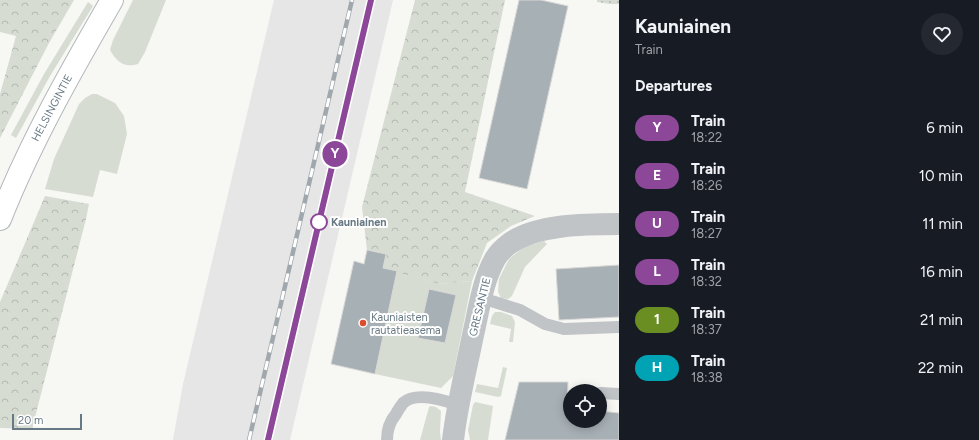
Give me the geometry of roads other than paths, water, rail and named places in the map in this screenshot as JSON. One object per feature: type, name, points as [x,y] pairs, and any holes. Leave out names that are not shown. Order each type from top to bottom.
[{"type":"main road","name":"HELSINGINTIE","points":[[0,219],[30,149],[80,55],[112,0]]},
{"type":"street","name":"GRESANTIE","points":[[453,440],[459,400],[482,298],[487,277],[496,258],[509,244],[523,236],[552,228],[585,224],[619,224]]},
{"type":"lane","points":[[482,298],[520,310],[545,324],[564,329],[619,327]]},
{"type":"lane","points":[[607,393],[619,394]]},
{"type":"lane","points":[[387,440],[387,434],[392,419],[404,402],[418,397],[459,400]]},
{"type":"railway","points":[[249,440],[352,0]]},
{"type":"railway","points":[[268,440],[371,0]]},
{"type":"train","name":"Y","points":[[268,440],[371,0]]},
{"type":"place","name":"Kauniainen","points":[[319,222]]},
{"type":"place","name":"Kauniaisten rautatieasema","points":[[363,323]]}]
